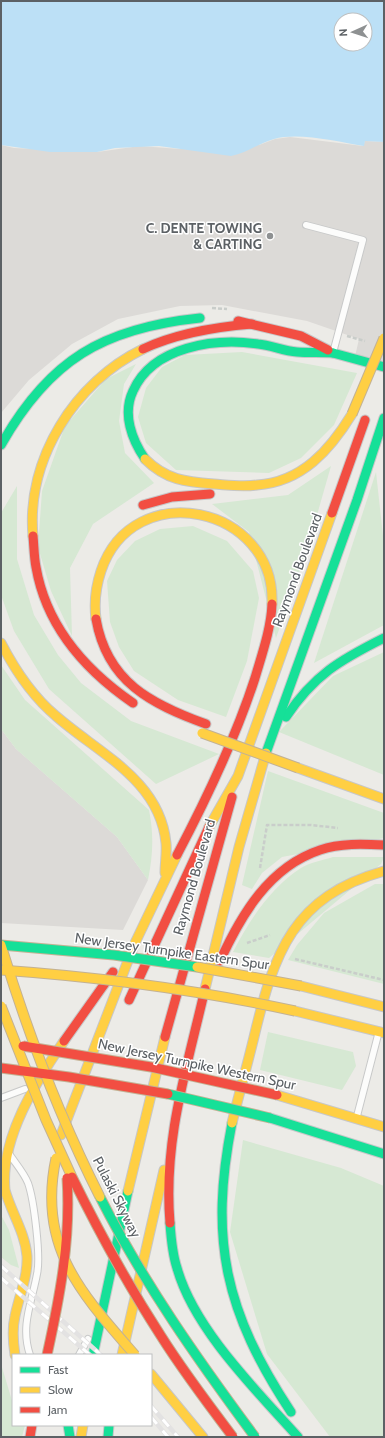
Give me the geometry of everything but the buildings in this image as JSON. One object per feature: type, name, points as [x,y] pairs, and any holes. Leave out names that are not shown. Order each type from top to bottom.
[{"type":"main road","points":[[1,445],[15,419],[33,395],[57,372],[83,352],[106,339],[132,329],[170,321],[210,318]]},
{"type":"main road","points":[[220,318],[301,336],[333,353],[384,367]]},
{"type":"main road","points":[[140,707],[111,686],[86,664],[65,638],[52,615],[41,588],[35,561],[32,523],[36,485],[43,461],[58,428],[72,408],[88,388],[116,363],[137,351],[182,333],[252,324]]},
{"type":"main road","points":[[136,508],[164,498],[215,494],[282,481],[309,468],[331,446],[352,414],[384,338]]},
{"type":"main road","points":[[252,486],[190,482],[170,477],[154,468],[138,450],[130,430],[129,408],[134,388],[140,378],[161,359],[181,351],[203,345],[228,342],[253,343],[296,352],[333,353]]},
{"type":"main road","points":[[379,377],[384,361]]},
{"type":"main road","name":"Raymond Boulevard","points":[[93,1354],[114,1246],[180,978],[238,776],[366,417]]},
{"type":"main road","points":[[122,1354],[200,1010],[235,866],[268,747],[384,418]]},
{"type":"main road","points":[[134,1354],[84,1293],[64,1260],[56,1231],[52,1208],[52,1176],[68,1113],[140,931],[213,786],[241,719],[265,643],[272,600],[270,585],[261,560],[246,539],[233,528],[212,517],[200,514],[181,512],[159,515],[145,520],[132,528],[118,540],[107,555],[99,574],[95,595],[98,629],[110,661],[133,686],[158,704],[210,725]]},
{"type":"main road","points":[[268,747],[294,705],[314,679],[340,660],[384,638]]},
{"type":"main road","points":[[1,643],[16,670],[45,705],[67,725],[132,775],[149,794],[159,810],[165,829],[167,847],[164,882]]},
{"type":"main road","points":[[94,658],[111,686]]},
{"type":"main road","points":[[190,729],[384,799]]},
{"type":"main road","points":[[228,732],[279,750]]},
{"type":"main road","points":[[124,1011],[208,829],[238,776]]},
{"type":"main road","points":[[200,1010],[231,938],[247,911],[270,881],[290,865],[319,850],[340,846],[384,844]]},
{"type":"main road","points":[[297,1420],[264,1369],[240,1315],[226,1268],[221,1229],[223,1175],[232,1126],[265,994],[279,955],[296,925],[318,903],[345,885],[384,871]]},
{"type":"main road","points":[[15,1354],[12,1337],[13,1321],[25,1277],[26,1255],[23,1235],[6,1197],[2,1166],[3,1146],[14,1122],[39,1078],[91,1006],[140,931]]},
{"type":"main road","name":"New Jersey Turnpike Eastern Spur","points":[[1,945],[158,960],[232,972],[300,986],[384,1007]]},
{"type":"main road","name":"Pulaski Skyway","points":[[1,945],[14,989],[38,1055],[63,1118],[93,1183],[124,1242],[161,1303],[199,1361],[255,1437]]},
{"type":"main road","points":[[1,970],[54,973],[149,984],[229,996],[381,1033]]},
{"type":"main road","points":[[1,1006],[35,1098],[65,1165],[140,1305],[191,1382],[233,1437]]},
{"type":"main road","name":"New Jersey Turnpike Western Spur","points":[[8,1044],[80,1053],[142,1064],[277,1095],[384,1127]]},
{"type":"main road","points":[[56,1158],[106,1050]]},
{"type":"main road","points":[[1,1068],[125,1086],[210,1103],[270,1118],[384,1154]]},
{"type":"main road","points":[[173,1127],[170,1188],[170,1231],[174,1257],[182,1282],[200,1318],[222,1347],[298,1437]]},
{"type":"main road","points":[[47,1354],[65,1270],[69,1235],[69,1200],[65,1165]]},
{"type":"main road","points":[[152,1375],[203,1437]]},
{"type":"main road","points":[[30,1437],[32,1426]]},
{"type":"main road","points":[[68,1426],[70,1437]]},
{"type":"main road","points":[[81,1437],[83,1426]]},
{"type":"main road","points":[[108,1437],[109,1426]]},
{"type":"lane","points":[[306,225],[363,240],[333,353]]},
{"type":"lane","points":[[357,1118],[381,1033]]},
{"type":"lane","points":[[1,1098],[21,1091],[39,1078]]},
{"type":"lane","points":[[3,1146],[28,1182],[37,1242],[38,1274],[27,1314],[25,1329],[30,1354]]},
{"type":"lane","points":[[80,1354],[99,1318]]},
{"type":"path","points":[[246,944],[274,933]]},
{"type":"path","points":[[279,955],[384,980]]},
{"type":"shaded area","points":[[290,137],[363,146],[365,141],[384,142],[384,369],[354,361],[359,339],[307,321],[222,305],[180,306],[118,319],[72,344],[29,380],[1,413],[1,145],[14,148],[97,152],[140,146],[180,149],[259,145],[275,139]]},
{"type":"shaded area","points":[[1,729],[16,749],[117,837],[148,880],[123,930],[1,923]]},
{"type":"green space","points":[[242,352],[357,373],[334,425],[301,458],[269,473],[176,470],[146,443],[138,417],[146,388],[162,367],[185,355]]},
{"type":"green space","points":[[136,364],[124,384],[119,421],[125,453],[154,483],[93,524],[70,568],[72,636],[51,591],[38,547],[42,491],[65,426],[106,379]]},
{"type":"green space","points":[[331,466],[307,550],[276,638],[249,532],[212,504],[288,495]]},
{"type":"green space","points":[[376,472],[384,545],[384,625],[314,663]]},
{"type":"green space","points":[[17,486],[17,559],[34,615],[58,655],[81,683],[131,721],[219,754],[156,784],[49,689],[14,631],[1,595],[1,513]]},
{"type":"green space","points":[[193,526],[227,541],[253,571],[259,598],[247,661],[226,717],[178,700],[134,671],[119,647],[110,622],[107,581],[117,560],[135,541],[160,529]]},
{"type":"green space","points":[[384,652],[384,775],[279,732],[333,676]]},
{"type":"green space","points":[[1,665],[25,700],[149,810],[152,828],[152,845],[148,880],[117,837],[16,749],[1,729]]},
{"type":"green space","points":[[268,771],[384,813],[384,838],[282,857],[262,873],[252,889],[242,885]]},
{"type":"green space","points":[[333,857],[384,857],[381,864],[269,958],[233,952],[253,917],[280,885],[304,866]]},
{"type":"green space","points":[[375,884],[384,884],[384,984],[288,960],[297,945],[324,913]]},
{"type":"green space","points":[[268,1032],[353,1052],[356,1066],[342,1090],[260,1070]]},
{"type":"green space","points":[[243,1140],[341,1168],[384,1186],[384,1437],[330,1437],[267,1354],[230,1232]]},
{"type":"green space","points":[[1,1215],[9,1230],[19,1268],[11,1265],[1,1257]]},
{"type":"green space","points":[[1,1364],[12,1401],[12,1426],[25,1426],[22,1437],[1,1437]]},
{"type":"water","points":[[1,1],[384,1],[384,142],[365,141],[364,146],[319,138],[284,137],[274,139],[242,153],[231,156],[159,146],[115,148],[97,152],[50,152],[1,145]]},
{"type":"railway","points":[[1,1266],[100,1354]]},
{"type":"railway","points":[[1,1278],[89,1354]]},
{"type":"railway","points":[[152,1407],[178,1437]]},
{"type":"railway","points":[[152,1418],[168,1437]]},
{"type":"traffic: fast","points":[[1,445],[19,416],[39,391],[59,370],[82,353],[107,340],[135,330],[166,323],[200,318]]},
{"type":"traffic: fast","points":[[145,459],[136,444],[130,426],[128,409],[130,400],[133,391],[142,376],[155,364],[170,355],[187,348],[223,342],[241,342],[297,352],[333,353]]},
{"type":"traffic: fast","points":[[333,353],[384,367]]},
{"type":"traffic: fast","points":[[266,753],[357,500],[384,418]]},
{"type":"traffic: fast","points":[[286,717],[296,702],[329,670],[354,654],[384,638]]},
{"type":"traffic: fast","points":[[1,945],[114,955],[197,967]]},
{"type":"traffic: fast","points":[[168,1094],[270,1118]]},
{"type":"traffic: fast","points":[[270,1118],[384,1154]]},
{"type":"traffic: fast","points":[[232,1123],[225,1165],[222,1203],[223,1239],[228,1274],[237,1307],[251,1341],[269,1376],[291,1412]]},
{"type":"traffic: fast","points":[[93,1354],[128,1191]]},
{"type":"traffic: fast","points":[[100,1197],[134,1260],[172,1320],[255,1437]]},
{"type":"traffic: fast","points":[[170,1223],[175,1262],[185,1291],[197,1314],[228,1358],[298,1437]]},
{"type":"traffic: fast","points":[[68,1426],[70,1437]]},
{"type":"traffic: fast","points":[[108,1437],[109,1426]]},
{"type":"traffic: slow","points":[[352,414],[384,338]]},
{"type":"traffic: slow","points":[[33,536],[33,507],[38,479],[47,452],[60,426],[76,402],[96,381],[118,363],[143,349]]},
{"type":"traffic: slow","points":[[145,459],[169,476],[185,481],[240,486],[273,483],[288,478],[313,462],[334,440],[352,414]]},
{"type":"traffic: slow","points":[[96,619],[95,601],[99,577],[118,541],[142,522],[170,513],[200,515],[228,525],[251,544],[267,571],[272,604]]},
{"type":"traffic: slow","points":[[209,827],[238,776],[332,513]]},
{"type":"traffic: slow","points":[[1,643],[18,673],[39,700],[56,716],[108,756],[140,785],[152,802],[161,821],[166,843],[165,873]]},
{"type":"traffic: slow","points":[[202,733],[298,768]]},
{"type":"traffic: slow","points":[[205,989],[239,847],[266,753]]},
{"type":"traffic: slow","points":[[298,768],[384,799]]},
{"type":"traffic: slow","points":[[61,1135],[134,945],[177,855]]},
{"type":"traffic: slow","points":[[232,1123],[270,979],[280,954],[292,932],[308,912],[328,896],[353,882],[384,871]]},
{"type":"traffic: slow","points":[[1,945],[45,1073],[71,1136],[100,1197]]},
{"type":"traffic: slow","points":[[197,967],[301,986]]},
{"type":"traffic: slow","points":[[1,970],[75,976],[149,985],[259,1003],[295,1011]]},
{"type":"traffic: slow","points":[[301,986],[384,1007]]},
{"type":"traffic: slow","points":[[1,1006],[46,1120],[72,1177]]},
{"type":"traffic: slow","points":[[295,1011],[384,1033]]},
{"type":"traffic: slow","points":[[128,1191],[165,1037]]},
{"type":"traffic: slow","points":[[15,1354],[13,1326],[25,1279],[27,1256],[24,1239],[5,1190],[5,1170],[8,1151],[22,1111],[42,1074],[64,1041]]},
{"type":"traffic: slow","points":[[277,1095],[384,1127]]},
{"type":"traffic: slow","points":[[56,1158],[52,1189],[53,1218],[58,1243],[68,1267],[81,1289],[97,1311],[134,1354]]},
{"type":"traffic: slow","points":[[122,1354],[164,1170]]},
{"type":"traffic: slow","points":[[152,1375],[203,1437]]},
{"type":"traffic: slow","points":[[81,1437],[83,1426]]},
{"type":"traffic: jam","points":[[238,321],[301,336],[328,350]]},
{"type":"traffic: jam","points":[[143,349],[156,343],[196,332],[252,324]]},
{"type":"traffic: jam","points":[[332,513],[365,420]]},
{"type":"traffic: jam","points":[[143,505],[172,497],[210,494]]},
{"type":"traffic: jam","points":[[33,536],[35,563],[41,588],[58,627],[84,661],[115,690],[133,703]]},
{"type":"traffic: jam","points":[[177,855],[210,790],[239,724],[263,651],[270,623],[272,604]]},
{"type":"traffic: jam","points":[[96,619],[102,641],[110,659],[121,675],[134,688],[167,708],[206,724]]},
{"type":"traffic: jam","points":[[165,1037],[232,797]]},
{"type":"traffic: jam","points":[[129,1000],[209,827]]},
{"type":"traffic: jam","points":[[220,961],[247,910],[271,880],[286,868],[302,858],[320,850],[335,846],[352,844],[384,845]]},
{"type":"traffic: jam","points":[[64,1041],[113,972]]},
{"type":"traffic: jam","points":[[170,1223],[169,1192],[173,1133],[184,1076],[205,989]]},
{"type":"traffic: jam","points":[[23,1046],[151,1067],[277,1095]]},
{"type":"traffic: jam","points":[[1,1068],[69,1077],[168,1094]]},
{"type":"traffic: jam","points":[[72,1177],[114,1258],[149,1317],[187,1375],[233,1437]]},
{"type":"traffic: jam","points":[[47,1354],[60,1289],[66,1245],[68,1201],[67,1178]]},
{"type":"traffic: jam","points":[[30,1437],[32,1426]]},
{"type":"place","name":"C. DENTE TOWING & CARTING","points":[[270,236]]}]
